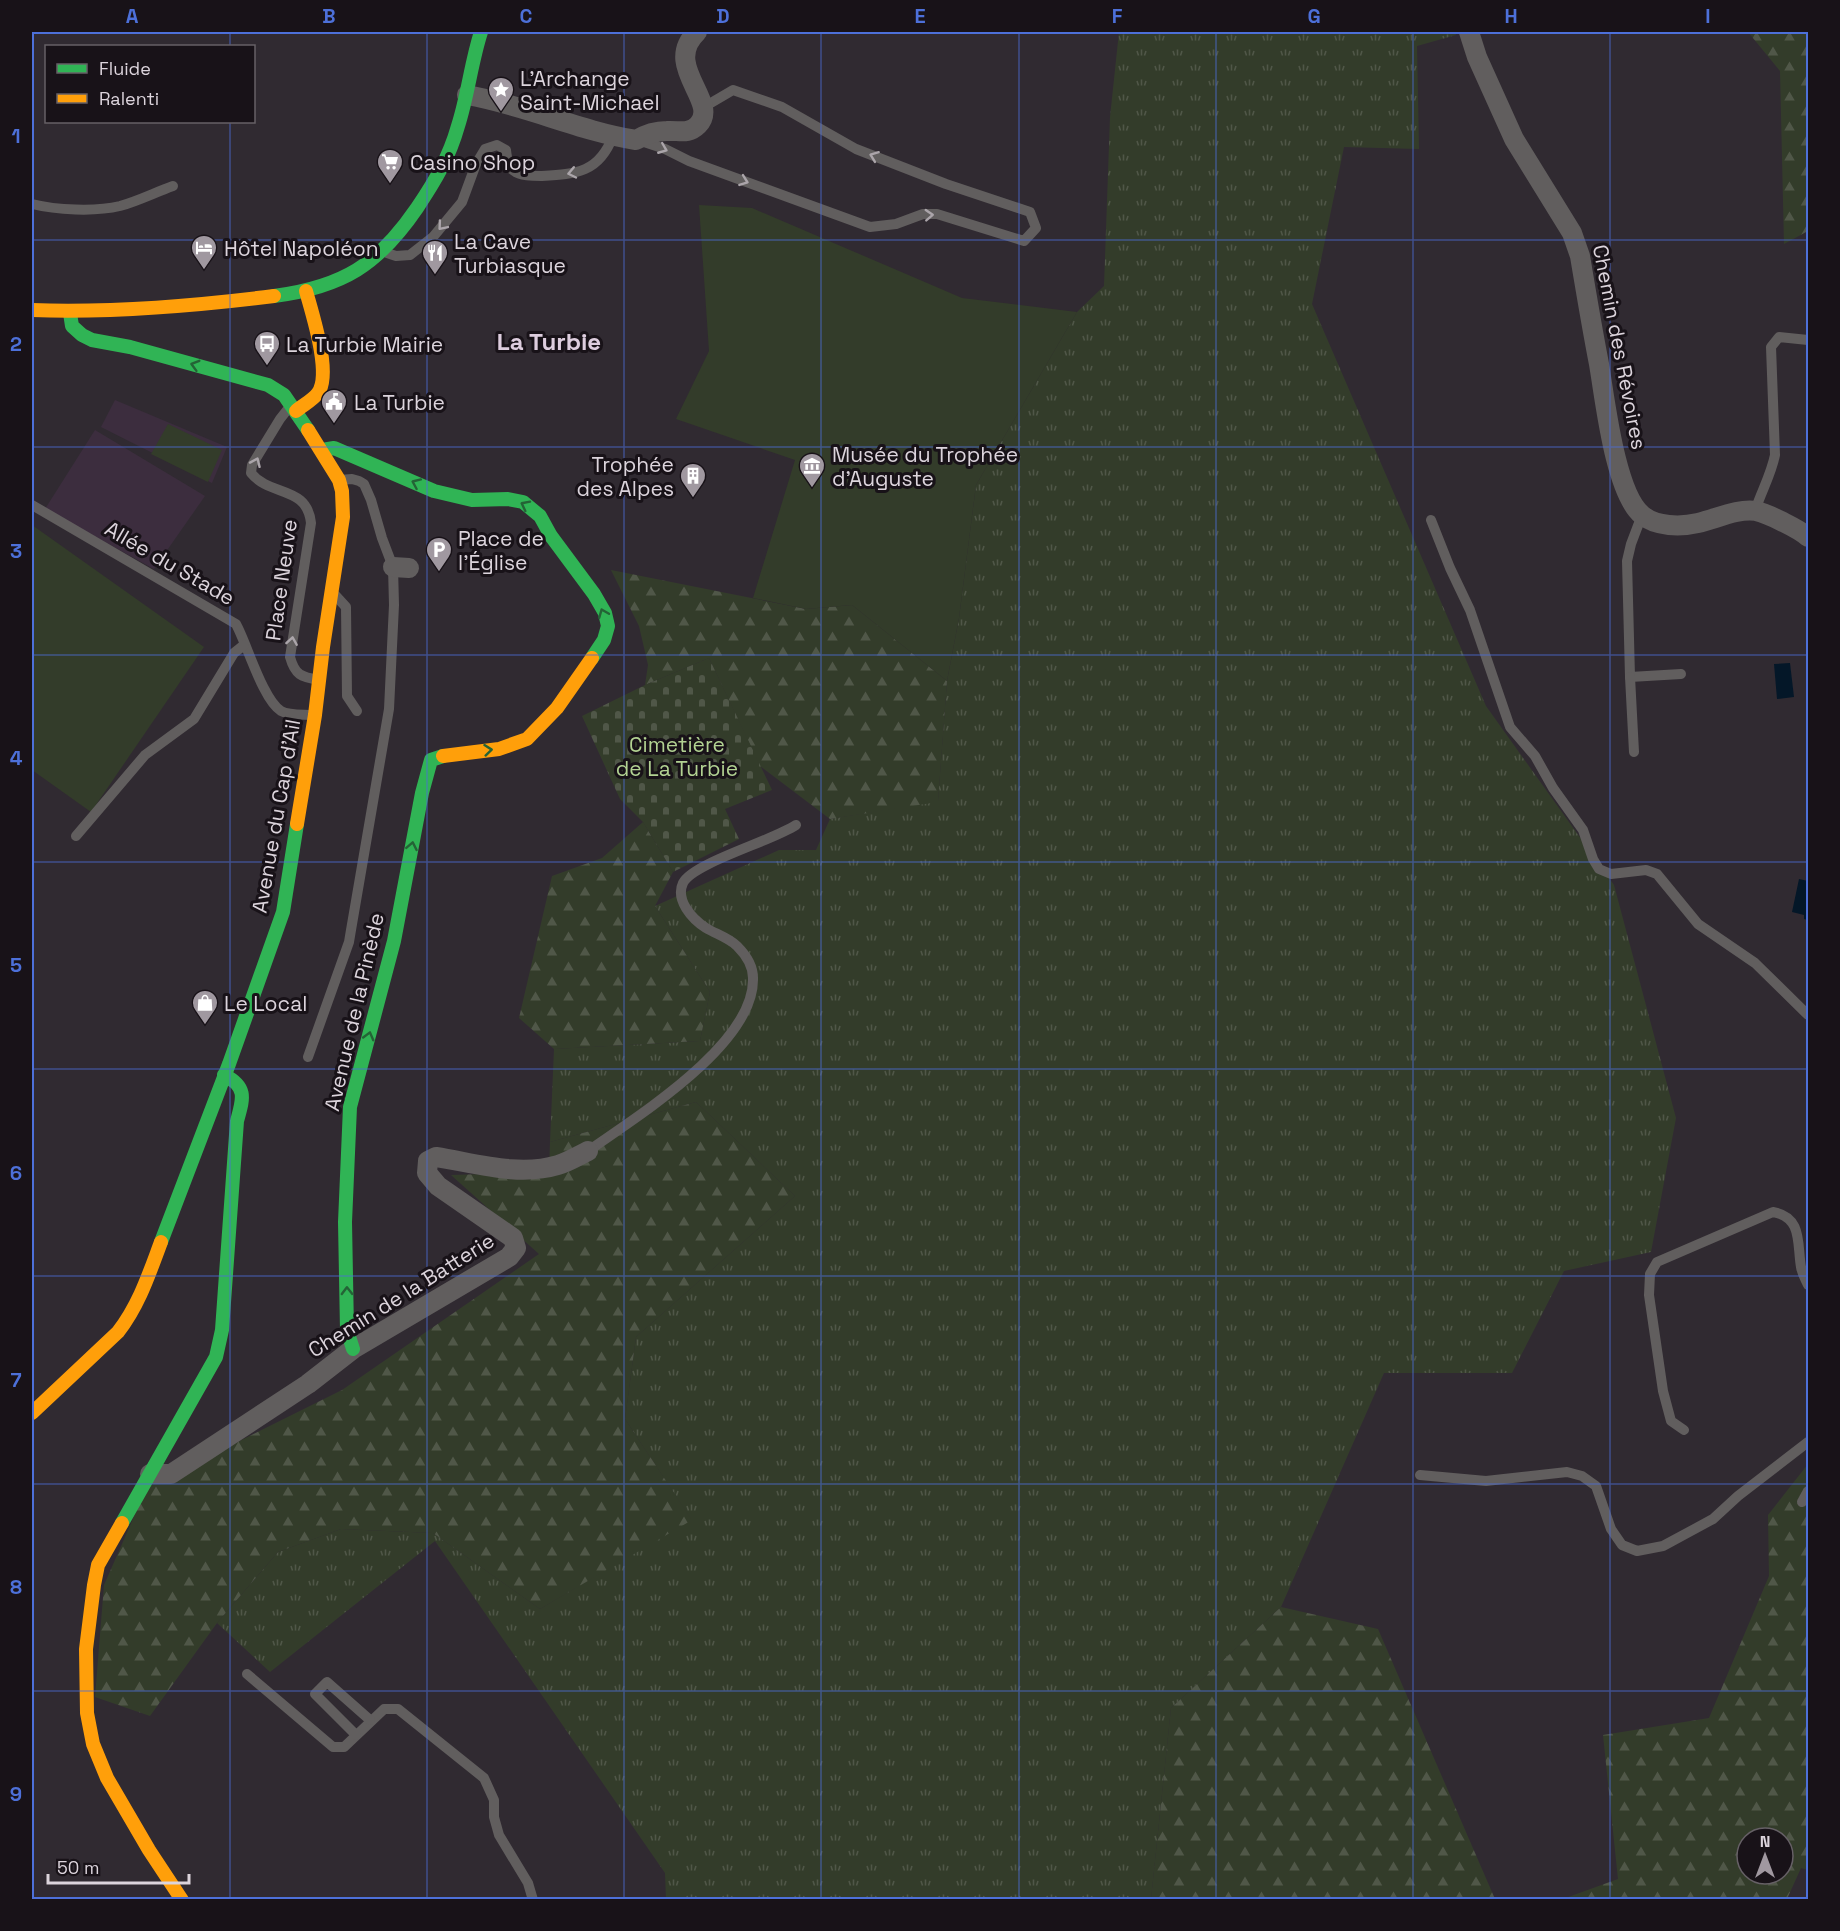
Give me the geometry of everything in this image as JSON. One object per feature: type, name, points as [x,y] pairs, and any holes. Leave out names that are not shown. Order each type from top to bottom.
[{"type":"street","points":[[32,310],[70,313],[195,304],[306,291],[345,278],[384,252],[438,176],[456,135],[481,32]]},
{"type":"street","points":[[467,95],[519,106],[613,136],[636,140],[645,134],[666,130],[688,132],[699,124],[704,107],[687,72],[685,52],[689,39],[697,32]]},
{"type":"street","name":"Chemin des Révoires","points":[[1469,32],[1514,139],[1572,233],[1580,256],[1613,445],[1631,502],[1642,515]]},
{"type":"street","points":[[70,313],[72,326],[92,340],[130,347],[268,385],[291,400],[319,392],[322,378],[320,339],[306,291]]},
{"type":"street","points":[[307,380],[321,363]]},
{"type":"street","name":"Avenue du Cap d'Ail","points":[[32,1413],[118,1332],[130,1317],[141,1296],[283,912],[315,715],[343,517],[342,491],[339,480],[291,400]]},
{"type":"street","name":"Avenue de la Pinède","points":[[322,450],[334,448],[434,491],[472,500],[508,499],[523,502],[533,508],[594,594],[605,613],[608,626],[604,640],[557,708],[527,739],[499,749],[440,756],[431,760],[422,793],[394,941],[350,1107],[345,1222],[347,1330],[353,1349]]},
{"type":"street","points":[[1642,515],[1657,523],[1678,526],[1739,512],[1755,511],[1771,516],[1809,537]]},
{"type":"street","points":[[182,1899],[159,1867],[108,1783],[87,1719],[85,1676],[89,1614],[98,1565],[216,1357],[222,1330],[237,1121],[243,1094],[236,1081],[224,1075]]},
{"type":"street","name":"Chemin de la Batterie","points":[[150,1474],[171,1474],[308,1384],[353,1349],[509,1257],[516,1248],[513,1238],[438,1186],[427,1173],[428,1161],[436,1157],[513,1170],[544,1168],[588,1151]]},
{"type":"lane","points":[[636,140],[870,227],[896,224],[923,214],[938,214],[1024,241],[1036,228],[1030,212],[946,184],[856,149],[782,107],[733,90],[704,107]]},
{"type":"lane","points":[[384,252],[396,256],[410,255],[433,237],[462,202],[476,164],[485,149],[497,145],[506,150],[508,166],[515,173],[532,176],[571,174],[585,170],[600,159],[609,147],[613,136]]},
{"type":"lane","points":[[32,204],[45,207],[96,209],[120,206],[173,186]]},
{"type":"lane","points":[[1755,511],[1761,492],[1773,468],[1775,455],[1771,347],[1779,337],[1809,340]]},
{"type":"lane","name":"Place Neuve","points":[[291,400],[252,465],[251,473],[258,482],[300,499],[309,510],[311,523],[290,657],[293,670],[305,678],[319,681]]},
{"type":"lane","points":[[308,1057],[349,942],[389,709],[394,605],[401,567],[382,538],[364,484],[352,479],[339,480]]},
{"type":"lane","name":"Allée du Stade","points":[[32,505],[236,624],[272,702],[282,712],[315,715]]},
{"type":"lane","points":[[1634,752],[1627,561],[1642,515]]},
{"type":"lane","points":[[1431,520],[1470,610],[1510,727],[1534,756],[1553,788],[1584,830],[1593,859],[1599,869],[1611,874],[1646,870],[1657,874],[1698,924],[1755,963],[1809,1015]]},
{"type":"lane","points":[[331,592],[346,607],[347,696],[357,711]]},
{"type":"lane","points":[[76,836],[145,754],[194,719],[234,653],[244,645]]},
{"type":"lane","points":[[1630,677],[1681,674]]},
{"type":"lane","points":[[588,1151],[692,1076],[735,1029],[750,999],[753,977],[748,959],[736,944],[704,926],[683,904],[681,894],[683,883],[689,875],[706,864],[751,847],[796,825]]},
{"type":"lane","points":[[1684,1430],[1671,1421],[1663,1391],[1649,1295],[1650,1274],[1657,1262],[1773,1212],[1780,1213],[1790,1219],[1799,1237],[1801,1270],[1809,1286]]},
{"type":"lane","points":[[1420,1475],[1486,1481],[1567,1472],[1582,1476],[1596,1486],[1611,1529],[1622,1545],[1637,1551],[1663,1546],[1713,1519],[1738,1496],[1809,1442]]},
{"type":"lane","points":[[1802,1502],[1809,1491]]},
{"type":"lane","points":[[247,1674],[333,1747],[344,1747],[384,1709],[398,1709],[484,1778],[494,1800],[494,1817],[499,1835],[528,1883],[532,1899]]},
{"type":"lane","points":[[356,1735],[315,1694],[327,1682],[370,1720]]},
{"type":"shaded area","points":[[115,400],[227,447],[212,483],[101,427]]},
{"type":"shaded area","points":[[95,430],[205,496],[154,569],[45,509]]},
{"type":"green space","points":[[1119,32],[1455,32],[1456,35],[1417,46],[1419,149],[1344,147],[1312,304],[1486,706],[1614,885],[1676,1118],[1651,1252],[1564,1271],[1512,1373],[1384,1373],[1281,1607],[1171,1708],[1151,1899],[666,1899],[665,1873],[435,1541],[270,1672],[217,1623],[278,1552],[341,1529],[433,1533],[540,1609],[691,1519],[625,1419],[636,1337],[795,1196],[696,1102],[550,1142],[554,1049],[700,1041],[710,992],[655,906],[779,850],[816,850],[830,819],[938,801],[947,681],[959,618],[976,485],[1077,312],[1104,286],[1110,117]]},
{"type":"green space","points":[[1748,32],[1808,32],[1808,231],[1784,244],[1780,71]]},
{"type":"green space","points":[[699,205],[752,208],[962,298],[1077,312],[976,485],[959,618],[947,681],[852,605],[806,609],[753,598],[795,460],[676,419],[709,351]]},
{"type":"green space","points":[[168,424],[222,450],[208,482],[151,454]]},
{"type":"green space","points":[[32,525],[204,647],[91,812],[32,770]]},
{"type":"green space","points":[[611,570],[806,609],[852,605],[947,681],[938,802],[830,819],[760,766],[709,658],[645,685],[648,665],[639,626]]},
{"type":"green space","name":"Cimetière de La Turbie","points":[[709,658],[772,790],[725,809],[739,839],[673,872],[643,822],[620,799],[582,716],[645,685]]},
{"type":"green space","points":[[643,822],[673,872],[655,906],[710,992],[700,1041],[554,1049],[519,1018],[552,876],[602,858]]},
{"type":"green space","points":[[696,1102],[795,1196],[636,1337],[625,1419],[692,1520],[540,1609],[433,1533],[341,1529],[278,1552],[217,1623],[150,1716],[95,1697],[104,1585],[147,1487],[342,1390],[539,1254],[451,1175],[549,1172],[550,1142]]},
{"type":"green space","points":[[1808,1464],[1808,1870],[1801,1868],[1795,1881],[1795,1826],[1735,1826],[1735,1886],[1793,1886],[1787,1899],[1560,1900],[1618,1879],[1603,1735],[1709,1718],[1769,1576],[1768,1515]]},
{"type":"green space","points":[[1281,1607],[1378,1629],[1495,1899],[1151,1899],[1171,1708]]},
{"type":"water","points":[[1790,663],[1794,697],[1777,699],[1774,664]]},
{"type":"water","points":[[1799,879],[1808,881],[1808,920],[1804,919],[1804,915],[1792,912]]},
{"type":"traffic: fast","points":[[274,296],[320,286],[357,270],[373,259],[402,228],[430,188],[450,149],[481,32]]},
{"type":"traffic: fast","points":[[70,313],[72,326],[92,340],[130,347],[268,385],[284,395],[308,430]]},
{"type":"traffic: fast","points":[[322,450],[334,448],[434,491],[472,500],[508,499],[523,502],[540,516],[551,536],[594,594],[605,613],[608,626],[604,640],[592,658]]},
{"type":"traffic: fast","points":[[353,1349],[347,1330],[345,1222],[350,1107],[394,941],[422,793],[431,760],[443,756]]},
{"type":"traffic: fast","points":[[161,1242],[229,1064],[283,912],[297,824]]},
{"type":"traffic: fast","points":[[122,1523],[216,1357],[222,1330],[237,1121],[242,1100],[237,1084],[224,1075]]},
{"type":"traffic: slow","points":[[296,411],[318,393],[322,384],[320,343],[306,291]]},
{"type":"traffic: slow","points":[[32,310],[153,308],[274,296]]},
{"type":"traffic: slow","points":[[297,824],[343,517],[342,491],[339,480],[308,430]]},
{"type":"traffic: slow","points":[[443,756],[499,749],[527,739],[557,708],[592,658]]},
{"type":"traffic: slow","points":[[32,1413],[118,1332],[138,1300],[161,1242]]},
{"type":"traffic: slow","points":[[122,1523],[98,1565],[94,1585],[86,1649],[87,1713],[93,1744],[107,1778],[149,1850],[182,1900]]},
{"type":"place","name":"L'Archange Saint-Michael","points":[[501,113]]},
{"type":"place","name":"Casino Shop","points":[[390,185]]},
{"type":"place","name":"Hôtel Napoléon","points":[[204,271]]},
{"type":"place","name":"La Cave Turbiasque","points":[[435,276]]},
{"type":"place","name":"La Turbie Mairie","points":[[267,367]]},
{"type":"place","name":"La Turbie","points":[[334,425]]},
{"type":"place","name":"Musée du Trophée d'Auguste","points":[[812,489]]},
{"type":"place","name":"Trophée des Alpes","points":[[693,499]]},
{"type":"place","name":"Place de l'Église","points":[[439,573]]},
{"type":"place","name":"Le Local","points":[[205,1026]]},
{"type":"district","name":"La Turbie","points":[[549,341]]}]
